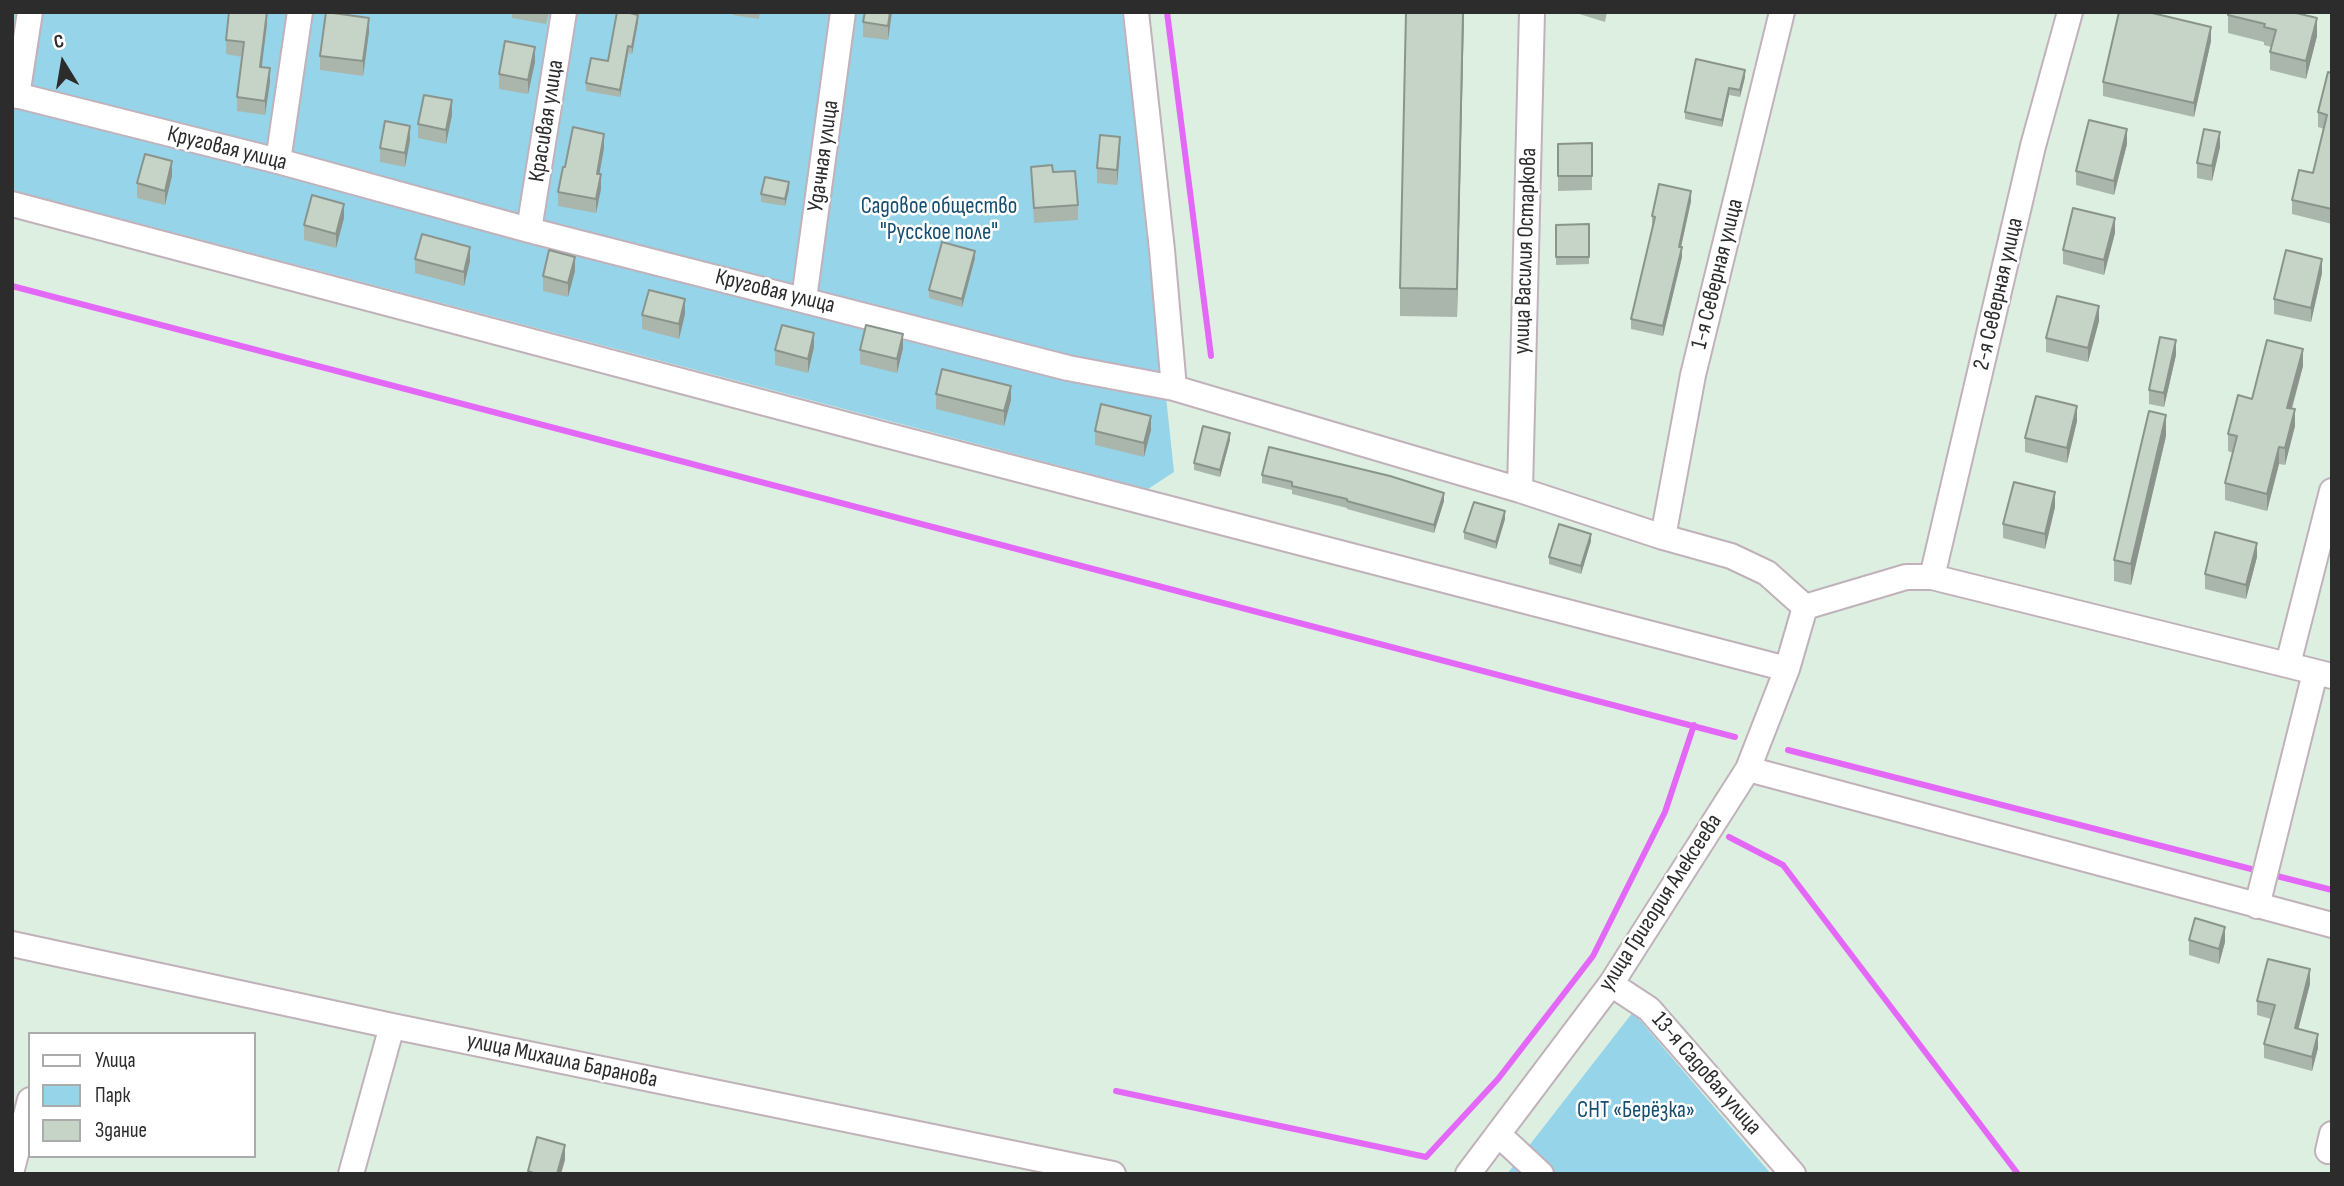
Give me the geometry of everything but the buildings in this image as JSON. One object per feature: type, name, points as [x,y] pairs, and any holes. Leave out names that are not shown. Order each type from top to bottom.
[{"type":"street","points":[[14,95],[30,12]]},
{"type":"street","points":[[278,162],[300,12]]},
{"type":"street","name":"Красивая улица","points":[[529,230],[564,12]]},
{"type":"street","name":"Удачная улица","points":[[804,299],[843,12]]},
{"type":"street","points":[[1136,12],[1161,236],[1174,388]]},
{"type":"street","name":"улица Василия Остаркова","points":[[1520,490],[1532,12]]},
{"type":"street","name":"1-я Северная улица","points":[[1663,537],[1693,375],[1782,12]]},
{"type":"street","name":"2-я Северная улица","points":[[1932,577],[2034,146],[2070,12]]},
{"type":"street","name":"Круговая улица","points":[[14,95],[1068,368],[1174,388],[1520,490],[1663,537],[1731,556],[1767,573],[1805,607]]},
{"type":"street","points":[[12,204],[841,424],[1787,669]]},
{"type":"street","points":[[2288,664],[2332,491]]},
{"type":"street","points":[[1805,607],[1906,577],[1932,577],[2324,674],[2257,906]]},
{"type":"street","name":"улица Григория Алексеева","points":[[1468,1174],[1611,984],[1748,769],[1787,669],[1805,607]]},
{"type":"street","points":[[1748,769],[2332,925]]},
{"type":"street","name":"улица Михаила Баранова","points":[[12,944],[392,1026],[1113,1174]]},
{"type":"street","name":"13-я Садовая улица","points":[[1611,984],[1649,1009],[1793,1174]]},
{"type":"street","points":[[351,1174],[392,1026]]},
{"type":"street","points":[[12,1169],[28,1108]]},
{"type":"street","points":[[1498,1135],[1541,1174]]},
{"type":"green space","name":"Садовое общество \"Русское поле\"","points":[[12,12],[1122,12],[1174,472],[1148,489],[12,190]]},
{"type":"green space","name":"СНТ «Берёзка»","points":[[1633,1012],[1771,1174],[1507,1174]]},
{"type":"waterway","points":[[1167,12],[1211,356]]},
{"type":"waterway","points":[[12,286],[1735,737]]},
{"type":"waterway","points":[[1116,1091],[1426,1157],[1498,1079],[1593,956],[1665,812],[1694,725]]},
{"type":"waterway","points":[[1788,750],[2259,871]]},
{"type":"waterway","points":[[1729,837],[1783,865],[2018,1174]]},
{"type":"waterway","points":[[2269,874],[2332,890]]}]
